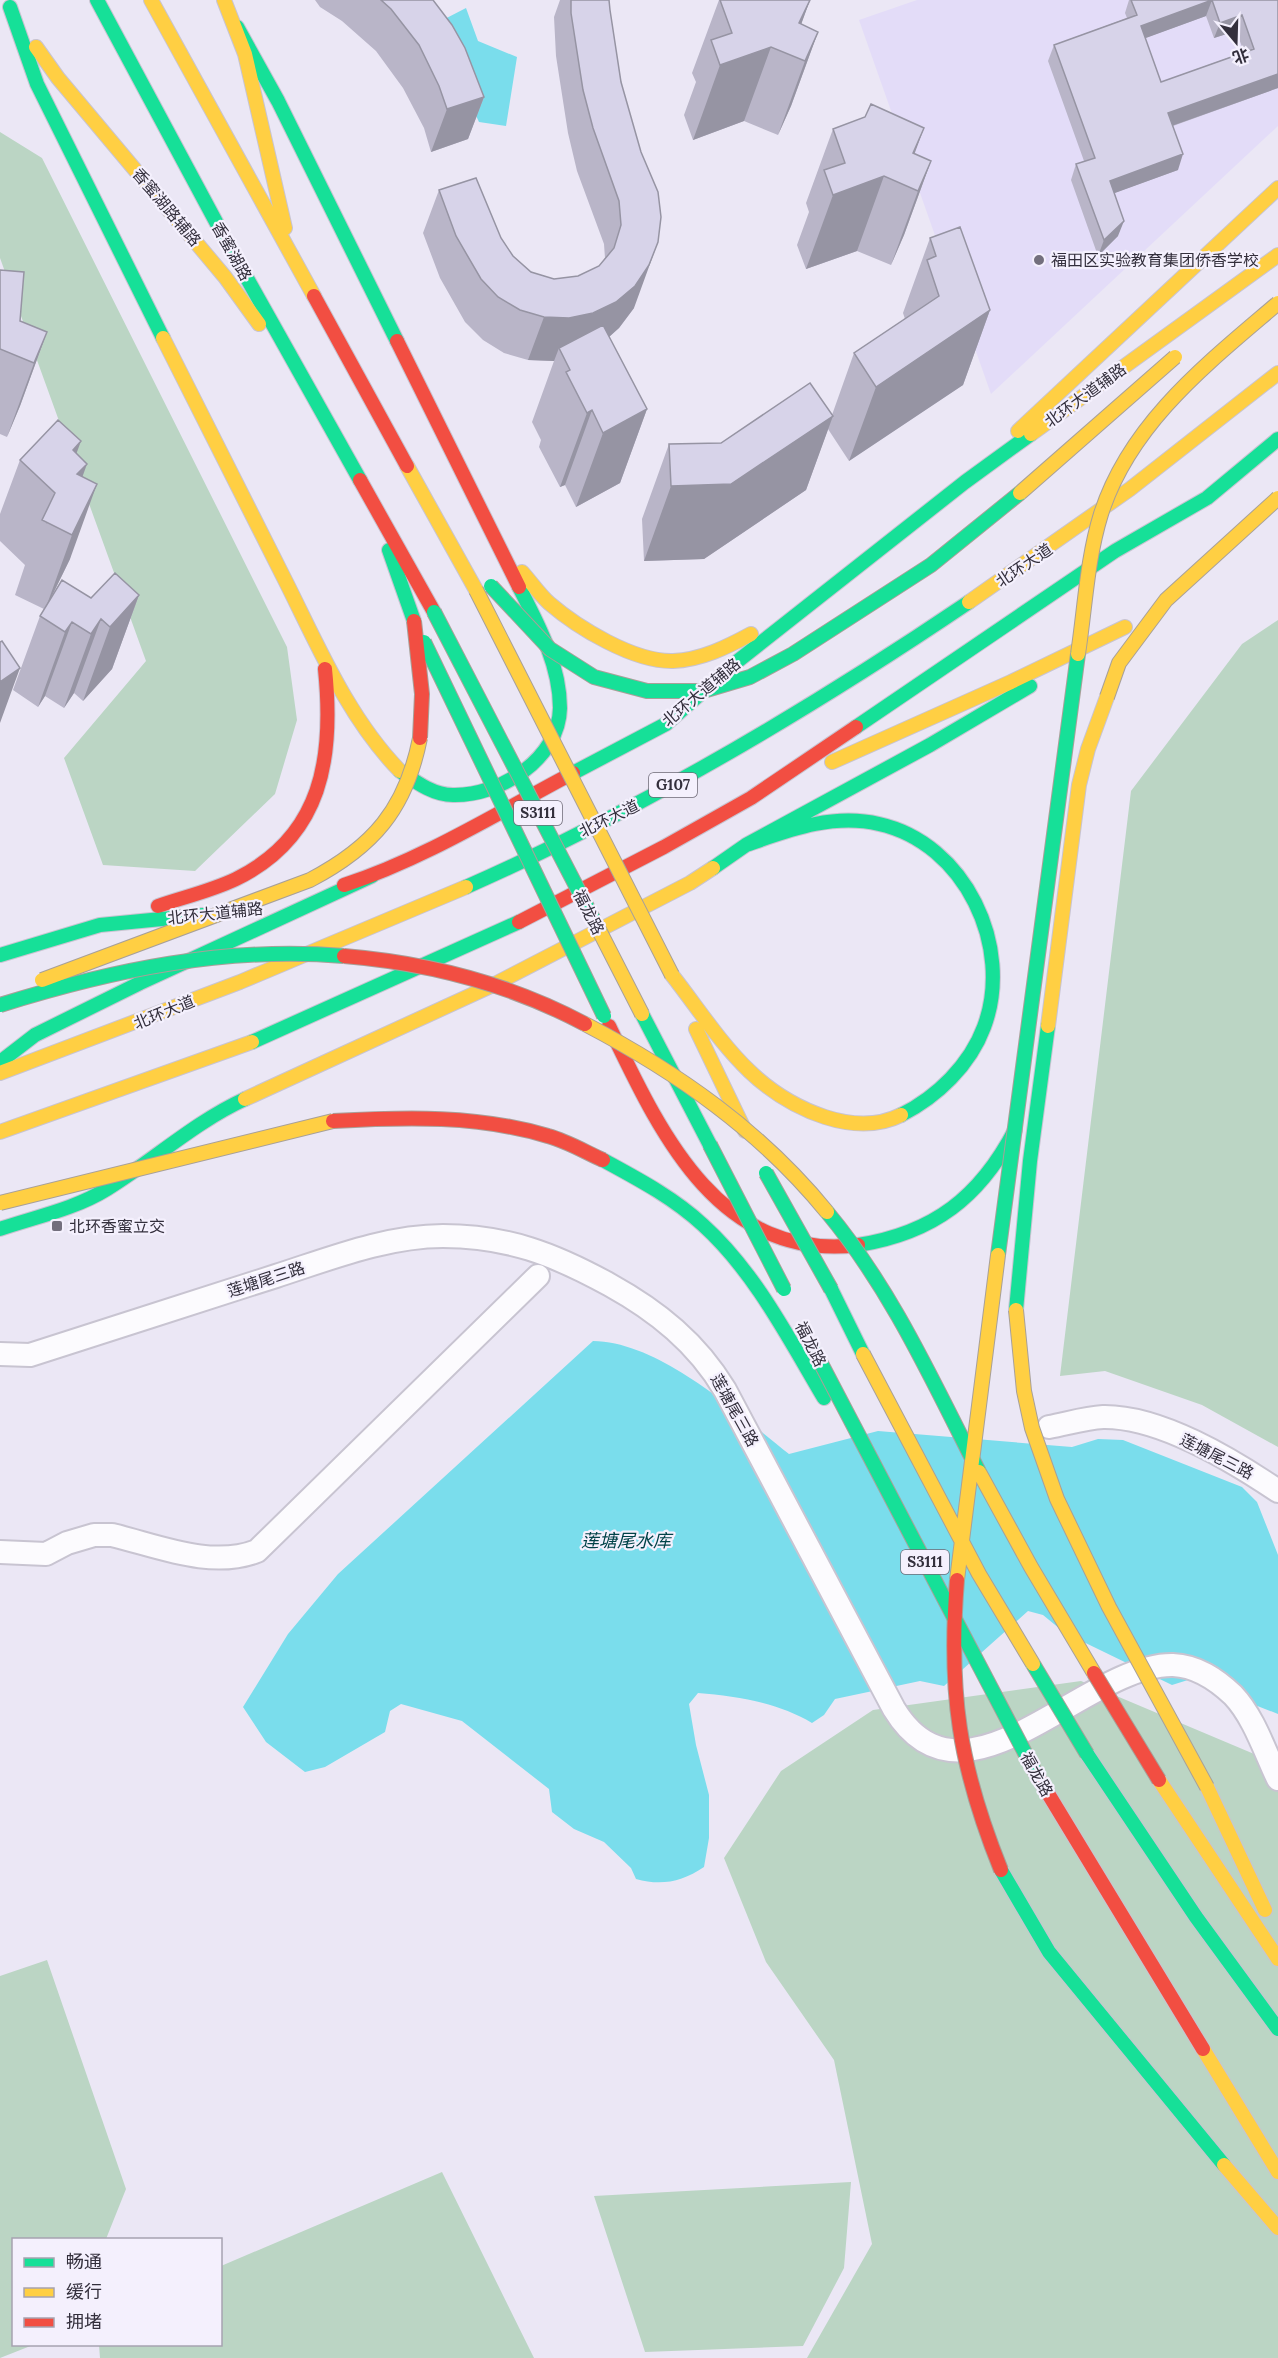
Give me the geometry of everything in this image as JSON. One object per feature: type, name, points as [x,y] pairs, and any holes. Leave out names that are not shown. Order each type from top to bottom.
[{"type":"main road","name":"香蜜湖路","points":[[97,0],[230,248],[372,500]]},
{"type":"main road","points":[[151,0],[412,474],[491,586],[525,627],[559,658],[614,684],[650,691],[682,693],[731,684],[798,652],[939,558],[998,511],[1179,353]]},
{"type":"main road","points":[[9,4],[48,106],[325,660],[365,731],[384,756],[418,784],[454,795],[475,794],[514,778],[532,766],[547,749],[557,730],[560,708],[558,680],[549,655],[499,547],[278,101],[224,0]]},
{"type":"main road","name":"香蜜湖路辅路","points":[[9,4],[58,78],[225,277],[324,416]]},
{"type":"main road","points":[[237,27],[273,191],[301,269]]},
{"type":"main road","points":[[965,482],[1071,379],[1278,188]]},
{"type":"main road","name":"北环大道辅路","points":[[0,955],[100,925],[252,912],[372,876],[435,846],[666,724],[734,664],[965,482],[1278,255]]},
{"type":"main road","points":[[1235,304],[1278,266]]},
{"type":"main road","points":[[1278,303],[1210,363],[1165,407],[1142,434],[1110,490],[1092,552],[958,1576],[954,1643],[957,1717],[976,1804],[1001,1870],[1032,1926],[1056,1960],[1192,2129],[1278,2228]]},
{"type":"main road","name":"北环大道","points":[[0,1073],[144,1020],[353,935],[482,880],[631,808],[819,701],[938,623],[1063,539],[1278,374]]},
{"type":"main road","points":[[0,1132],[235,1049],[327,1010],[525,919],[664,847],[751,798],[1116,550],[1207,498],[1278,439]]},
{"type":"main road","name":"S3111","points":[[412,474],[476,590],[672,975],[705,1049],[766,1173],[831,1289],[979,1574],[1087,1754],[1196,1917],[1278,2029]]},
{"type":"main road","points":[[1278,498],[1166,600],[1119,663],[1088,749],[1079,785],[1040,1076],[1016,1310],[1017,1355],[1026,1407],[1035,1445],[1062,1516],[1207,1787],[1278,1940]]},
{"type":"main road","points":[[372,500],[414,621],[653,1116],[672,1147],[693,1174],[715,1196],[763,1230],[801,1244],[845,1246],[875,1242],[937,1221],[975,1190],[1005,1152],[1040,1076]]},
{"type":"main road","name":"福龙路","points":[[372,500],[434,612],[787,1294]]},
{"type":"main road","points":[[0,1229],[80,1203],[97,1194],[221,1110],[491,986],[690,883],[746,845],[930,745],[1125,627],[1278,515]]},
{"type":"main road","points":[[499,547],[550,604],[617,646],[648,657],[671,661],[720,651],[836,585]]},
{"type":"main road","points":[[0,998],[90,961],[310,880],[349,859],[368,844],[386,825],[402,799],[419,752],[422,703],[414,621]]},
{"type":"main road","points":[[751,798],[1011,682],[1125,627]]},
{"type":"main road","points":[[100,925],[237,879],[277,852],[295,833],[310,812],[327,759],[330,730],[325,660]]},
{"type":"main road","points":[[672,975],[706,1017],[728,1050],[765,1088],[797,1106],[827,1118],[858,1124],[891,1119],[940,1090],[964,1062],[983,1031],[993,973],[991,946],[980,911],[963,878],[945,857],[919,840],[886,825],[848,820],[810,824],[746,845]]},
{"type":"main road","points":[[0,1062],[35,1035],[130,988],[372,876]]},
{"type":"main road","points":[[0,1005],[43,991],[153,964],[218,955],[276,952],[361,957],[438,969],[512,990],[576,1019],[652,1060],[725,1111],[793,1173],[840,1226],[895,1307],[993,1499],[1159,1780],[1278,1959]]},
{"type":"main road","points":[[0,1203],[325,1121],[417,1116],[498,1124],[550,1136],[603,1160],[670,1199],[715,1236],[759,1293],[836,1417],[888,1491]]},
{"type":"main road","name":"福龙路","points":[[812,1346],[1035,1772],[1278,2172]]},
{"type":"street","name":"莲塘尾三路","points":[[0,1354],[30,1355],[343,1255],[411,1238],[442,1236],[476,1238],[530,1247],[581,1269],[646,1305],[669,1323],[701,1355],[725,1390],[890,1701],[912,1734],[922,1742],[947,1750],[986,1745],[1018,1733],[1134,1672],[1161,1665],[1185,1666],[1206,1674],[1239,1703],[1278,1779]]},
{"type":"street","points":[[0,1552],[46,1554],[67,1543],[94,1535],[112,1535],[220,1559],[242,1557],[257,1551],[538,1276]]},
{"type":"street","name":"莲塘尾三路","points":[[1048,1427],[1101,1417],[1131,1419],[1172,1433],[1251,1471],[1278,1491]]},
{"type":"shaded area","name":"福田区实验教育集团侨香学校","points":[[917,0],[1278,0],[1278,126],[991,394],[859,20]]},
{"type":"green space","points":[[0,132],[42,158],[287,647],[297,720],[275,794],[195,871],[103,865],[64,758],[146,661],[0,258]]},
{"type":"green space","points":[[1278,620],[1278,1447],[1202,1405],[1105,1371],[1060,1376],[1131,791],[1242,644]]},
{"type":"green space","points":[[1081,1681],[1266,1759],[1278,1777],[1278,2358],[807,2358],[872,2244],[834,2060],[766,1962],[724,1858],[781,1771],[873,1710]]},
{"type":"green space","points":[[47,1960],[126,2189],[106,2238],[12,2238],[12,2346],[30,2346],[0,2358],[0,1976]]},
{"type":"green space","points":[[442,2172],[534,2358],[100,2358],[99,2346],[222,2346],[222,2266]]},
{"type":"green space","points":[[851,2182],[844,2268],[803,2346],[645,2352],[594,2196]]},
{"type":"water","points":[[466,8],[478,41],[517,57],[506,126],[479,122],[433,25]]},
{"type":"water","name":"莲塘尾水库","points":[[593,1341],[619,1344],[645,1353],[671,1366],[722,1400],[789,1454],[878,1431],[1072,1447],[1098,1439],[1123,1440],[1242,1487],[1257,1502],[1278,1555],[1278,1714],[1232,1696],[1207,1674],[1172,1685],[1065,1633],[1043,1615],[1028,1611],[944,1686],[920,1681],[835,1699],[824,1715],[812,1723],[785,1710],[757,1702],[698,1693],[689,1704],[696,1745],[709,1795],[709,1838],[704,1867],[688,1876],[663,1882],[636,1879],[631,1868],[604,1842],[574,1829],[552,1812],[549,1789],[462,1721],[401,1704],[390,1711],[385,1732],[325,1767],[305,1772],[266,1742],[243,1707],[288,1634],[338,1574]]},
{"type":"building","points":[[381,0],[433,0],[452,25],[465,48],[484,97],[447,109],[439,86],[419,45],[391,9]]},
{"type":"building","points":[[571,0],[609,0],[621,82],[641,152],[658,192],[661,217],[658,242],[649,265],[635,286],[616,302],[593,313],[569,318],[544,317],[520,310],[498,297],[481,279],[456,236],[439,190],[476,178],[501,238],[513,256],[531,272],[554,279],[578,276],[599,266],[614,248],[621,225],[619,201],[593,128],[583,90]]},
{"type":"building","points":[[720,0],[810,0],[799,23],[818,32],[805,61],[771,47],[720,65],[711,40],[732,33]]},
{"type":"building","points":[[1131,0],[1212,0],[1278,0],[1278,74],[1168,113],[1183,154],[1110,181],[1124,221],[1104,240],[1076,164],[1095,158],[1054,45],[1137,15]],"holes":[[[1212,0],[1220,23],[1242,15],[1254,49],[1161,82],[1141,26]]]},
{"type":"building","points":[[871,104],[924,128],[913,153],[931,161],[918,191],[884,176],[833,195],[824,170],[845,163],[833,129],[865,117]]},
{"type":"building","points":[[960,227],[990,310],[876,387],[854,353],[939,296],[927,260],[936,256],[930,238]]},
{"type":"building","points":[[0,270],[24,272],[20,321],[47,332],[34,363],[0,349]]},
{"type":"building","points":[[603,325],[647,409],[603,433],[592,410],[587,413],[566,372],[570,370],[559,348]]},
{"type":"building","points":[[810,383],[833,416],[731,484],[671,486],[669,444],[721,443]]},
{"type":"building","points":[[58,420],[81,441],[73,450],[87,464],[77,474],[97,484],[72,535],[42,520],[55,493],[20,460]]},
{"type":"building","points":[[115,573],[139,595],[110,627],[101,619],[91,634],[72,622],[65,632],[40,616],[62,580],[91,598]]},
{"type":"building","points":[[2,641],[20,668],[0,682],[0,642]]},
{"type":"traffic: fast","points":[[97,0],[230,248],[360,480]]},
{"type":"traffic: fast","points":[[10,7],[37,84],[163,338]]},
{"type":"traffic: fast","points":[[237,27],[278,101],[397,341]]},
{"type":"traffic: fast","points":[[573,773],[666,724],[734,664],[965,482],[1031,434]]},
{"type":"traffic: fast","points":[[856,727],[1115,551],[1207,498],[1278,439]]},
{"type":"traffic: fast","points":[[491,586],[550,649],[594,677],[647,691],[703,691],[750,677],[793,654],[931,565],[1020,493]]},
{"type":"traffic: fast","points":[[389,550],[414,621]]},
{"type":"traffic: fast","points":[[400,771],[439,793],[471,794],[489,789],[524,771],[549,743],[557,726],[560,708],[556,676],[547,645],[519,587]]},
{"type":"traffic: fast","points":[[466,887],[597,825],[724,756],[848,681],[969,602]]},
{"type":"traffic: fast","points":[[434,612],[600,932]]},
{"type":"traffic: fast","points":[[424,642],[604,1016]]},
{"type":"traffic: fast","points":[[998,1255],[1078,654]]},
{"type":"traffic: fast","points":[[713,868],[746,845],[930,745],[1030,686]]},
{"type":"traffic: fast","points":[[746,845],[795,829],[828,822],[862,821],[879,824],[909,835],[936,852],[958,875],[975,903],[987,933],[992,964],[992,996],[984,1027],[970,1054],[951,1078],[927,1099],[901,1115]]},
{"type":"traffic: fast","points":[[0,1062],[35,1035],[140,983],[372,876]]},
{"type":"traffic: fast","points":[[0,955],[100,925],[203,915]]},
{"type":"traffic: fast","points":[[252,1042],[519,922]]},
{"type":"traffic: fast","points":[[0,1005],[84,981],[170,964],[256,955],[344,956]]},
{"type":"traffic: fast","points":[[642,1014],[710,1145]]},
{"type":"traffic: fast","points":[[1016,1310],[1030,1161],[1048,1026]]},
{"type":"traffic: fast","points":[[0,1229],[95,1196],[209,1119],[245,1099]]},
{"type":"traffic: fast","points":[[858,1245],[910,1231],[952,1208],[986,1175],[1015,1130]]},
{"type":"traffic: fast","points":[[710,1145],[784,1289]]},
{"type":"traffic: fast","points":[[603,1160],[680,1206],[722,1244],[770,1307],[824,1398]]},
{"type":"traffic: fast","points":[[766,1173],[831,1289]]},
{"type":"traffic: fast","points":[[827,1212],[872,1273],[892,1305],[979,1472]]},
{"type":"traffic: fast","points":[[831,1289],[863,1354]]},
{"type":"traffic: fast","points":[[815,1352],[1035,1772]]},
{"type":"traffic: fast","points":[[1033,1664],[1087,1754]]},
{"type":"traffic: fast","points":[[1087,1754],[1196,1917],[1278,2029]]},
{"type":"traffic: fast","points":[[1001,1870],[1049,1952],[1224,2165]]},
{"type":"traffic: slow","points":[[151,0],[314,296]]},
{"type":"traffic: slow","points":[[224,0],[245,54],[285,228]]},
{"type":"traffic: slow","points":[[36,47],[58,78],[225,277],[259,324]]},
{"type":"traffic: slow","points":[[1018,431],[1278,188]]},
{"type":"traffic: slow","points":[[1031,434],[1278,255]]},
{"type":"traffic: slow","points":[[1078,654],[1089,566],[1096,531],[1114,481],[1131,451],[1174,397],[1225,348],[1278,303]]},
{"type":"traffic: slow","points":[[163,338],[336,682],[365,729],[400,771]]},
{"type":"traffic: slow","points":[[1020,493],[1175,357]]},
{"type":"traffic: slow","points":[[969,602],[1130,489],[1278,373]]},
{"type":"traffic: slow","points":[[407,466],[476,590]]},
{"type":"traffic: slow","points":[[1107,697],[1119,663],[1166,600],[1278,498]]},
{"type":"traffic: slow","points":[[522,572],[549,603],[575,623],[607,642],[641,656],[673,661],[694,658],[723,648],[751,634]]},
{"type":"traffic: slow","points":[[476,590],[672,975]]},
{"type":"traffic: slow","points":[[832,762],[1011,682],[1125,627]]},
{"type":"traffic: slow","points":[[1048,1026],[1079,785],[1088,749],[1107,697]]},
{"type":"traffic: slow","points":[[42,980],[310,880],[332,867],[369,839],[396,805],[406,786],[420,738]]},
{"type":"traffic: slow","points":[[245,1099],[491,986],[690,883],[713,868]]},
{"type":"traffic: slow","points":[[0,1073],[240,982],[466,887]]},
{"type":"traffic: slow","points":[[600,932],[642,1014]]},
{"type":"traffic: slow","points":[[672,975],[737,1059],[776,1093],[798,1106],[844,1122],[883,1122],[901,1115]]},
{"type":"traffic: slow","points":[[585,1024],[652,1062],[716,1106],[774,1155],[827,1212]]},
{"type":"traffic: slow","points":[[696,1029],[745,1131]]},
{"type":"traffic: slow","points":[[0,1132],[252,1042]]},
{"type":"traffic: slow","points":[[0,1203],[333,1121]]},
{"type":"traffic: slow","points":[[957,1580],[998,1255]]},
{"type":"traffic: slow","points":[[1016,1310],[1024,1391],[1032,1428],[1057,1499],[1109,1607],[1207,1787]]},
{"type":"traffic: slow","points":[[863,1354],[979,1574],[1033,1664]]},
{"type":"traffic: slow","points":[[979,1472],[1031,1567],[1094,1673]]},
{"type":"traffic: slow","points":[[1159,1780],[1278,1959]]},
{"type":"traffic: slow","points":[[1207,1787],[1265,1910]]},
{"type":"traffic: slow","points":[[1203,2049],[1278,2172]]},
{"type":"traffic: slow","points":[[1224,2165],[1278,2228]]},
{"type":"traffic: jam","points":[[314,296],[407,466]]},
{"type":"traffic: jam","points":[[397,341],[519,587]]},
{"type":"traffic: jam","points":[[360,480],[434,612]]},
{"type":"traffic: jam","points":[[414,621],[422,694],[420,738]]},
{"type":"traffic: jam","points":[[158,906],[236,879],[265,861],[288,840],[305,817],[317,791],[324,763],[327,733],[325,669]]},
{"type":"traffic: jam","points":[[519,922],[664,847],[751,798],[856,727]]},
{"type":"traffic: jam","points":[[344,885],[432,848],[573,773]]},
{"type":"traffic: jam","points":[[344,956],[407,964],[468,978],[528,997],[585,1024]]},
{"type":"traffic: jam","points":[[609,1026],[649,1106],[673,1145],[700,1181],[731,1211],[767,1233],[809,1245],[858,1245]]},
{"type":"traffic: jam","points":[[333,1121],[415,1118],[495,1124],[555,1138],[603,1160]]},
{"type":"traffic: jam","points":[[957,1580],[954,1658],[960,1728],[975,1797],[1001,1870]]},
{"type":"traffic: jam","points":[[1094,1673],[1159,1780]]},
{"type":"traffic: jam","points":[[1035,1772],[1203,2049]]},
{"type":"place","name":"福田区实验教育集团侨香学校","points":[[1039,260]]},
{"type":"place","name":"北环香蜜立交","points":[[57,1226]]}]
